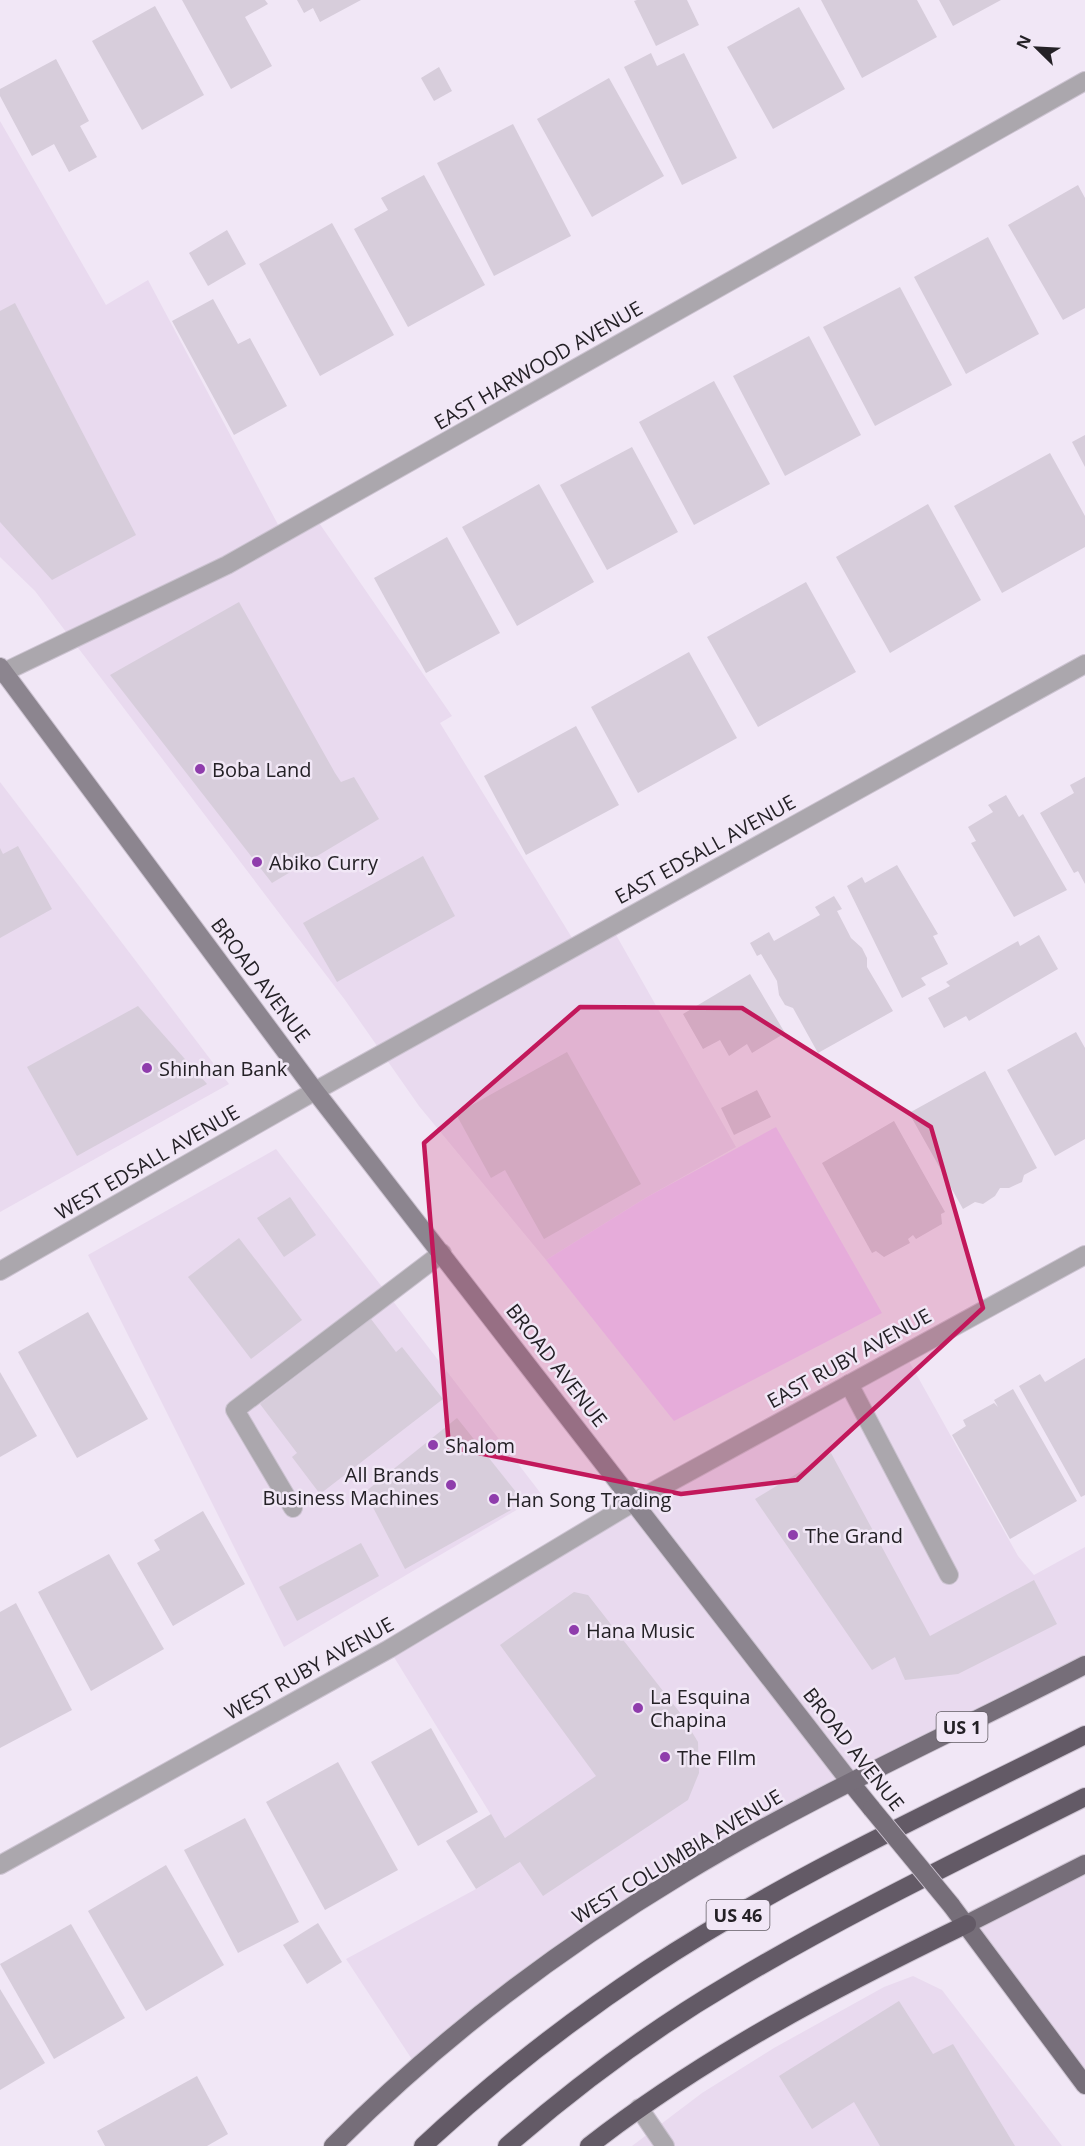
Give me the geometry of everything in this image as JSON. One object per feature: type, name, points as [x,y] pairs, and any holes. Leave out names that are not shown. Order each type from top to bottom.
[{"type":"highway","name":"US 46","points":[[423,2146],[515,2067],[578,2017],[678,1950],[791,1885],[1085,1735]]},
{"type":"highway","name":"US 46","points":[[507,2146],[591,2077],[728,1984],[836,1924],[1085,1797]]},
{"type":"highway","points":[[590,2146],[639,2108],[729,2049],[817,1999],[967,1924]]},
{"type":"main road","name":"BROAD AVENUE","points":[[1,671],[315,1091],[851,1783],[967,1924],[1085,2085]]},
{"type":"main road","name":"WEST COLUMBIA AVENUE","points":[[333,2146],[417,2067],[512,1990],[571,1946],[684,1874],[780,1819],[1085,1665]]},
{"type":"main road","points":[[967,1924],[1085,1864]]},
{"type":"street","name":"EAST HARWOOD AVENUE","points":[[1,671],[227,566],[1085,81]]},
{"type":"street","name":"EAST EDSALL AVENUE","points":[[315,1091],[1085,664]]},
{"type":"street","name":"WEST EDSALL AVENUE","points":[[0,1271],[315,1091]]},
{"type":"street","points":[[293,1508],[235,1410],[442,1253]]},
{"type":"street","name":"EAST RUBY AVENUE","points":[[634,1502],[1085,1255]]},
{"type":"street","points":[[849,1384],[949,1575]]},
{"type":"street","name":"WEST RUBY AVENUE","points":[[0,1865],[389,1649],[634,1502]]},
{"type":"street","points":[[639,2108],[665,2146]]},
{"type":"highlighted area","points":[[580,1007],[742,1008],[931,1127],[983,1308],[797,1480],[681,1494],[449,1447],[424,1143]]},
{"type":"shaded area","points":[[0,121],[106,305],[148,280],[283,534],[315,517],[452,716],[440,723],[577,946],[611,926],[736,1147],[647,1197],[546,1260],[419,1106],[345,1000],[35,591],[0,557]]},
{"type":"shaded area","points":[[0,782],[229,1084],[0,1212]]},
{"type":"shaded area","points":[[776,1127],[882,1313],[674,1421],[546,1260],[647,1197]]},
{"type":"shaded area","points":[[276,1149],[542,1495],[284,1647],[88,1255]]},
{"type":"shaded area","points":[[905,1354],[1018,1556],[1034,1575],[1085,1547],[1085,1665],[684,1873],[417,2067],[346,1959],[476,1889],[520,1862],[389,1649]]},
{"type":"shaded area","points":[[1085,1864],[1085,2085],[967,1924]]},
{"type":"shaded area","points":[[913,1976],[942,1990],[1062,2146],[632,2146],[702,2093],[774,2048],[884,1987]]},
{"type":"building","points":[[182,0],[265,0],[268,4],[245,17],[272,66],[231,89]]},
{"type":"building","points":[[297,0],[361,0],[320,22],[313,8],[304,13]]},
{"type":"building","points":[[687,0],[699,25],[656,46],[634,1]]},
{"type":"building","points":[[821,0],[917,0],[937,37],[862,78]]},
{"type":"building","points":[[939,0],[1001,0],[953,26]]},
{"type":"building","points":[[155,6],[204,95],[142,130],[92,41]]},
{"type":"building","points":[[799,7],[845,89],[773,129],[727,47]]},
{"type":"building","points":[[651,53],[657,66],[684,53],[737,158],[682,185],[624,67]]},
{"type":"building","points":[[56,59],[89,121],[80,126],[97,157],[69,172],[54,144],[32,156],[0,96],[0,89]]},
{"type":"building","points":[[439,67],[452,91],[434,101],[421,78]]},
{"type":"building","points":[[609,78],[664,176],[592,217],[537,119]]},
{"type":"building","points":[[513,124],[571,236],[494,276],[437,163]]},
{"type":"building","points":[[424,175],[485,285],[408,327],[354,229],[388,210],[381,198]]},
{"type":"building","points":[[1078,185],[1085,198],[1085,308],[1063,320],[1008,225]]},
{"type":"building","points":[[332,223],[394,335],[320,376],[259,264]]},
{"type":"building","points":[[227,230],[246,264],[208,286],[189,253]]},
{"type":"building","points":[[988,237],[1039,334],[966,374],[914,277]]},
{"type":"building","points":[[900,287],[952,385],[875,426],[823,327]]},
{"type":"building","points":[[213,299],[238,344],[250,338],[287,406],[234,435],[172,321]]},
{"type":"building","points":[[15,303],[136,535],[52,580],[0,522],[0,311]]},
{"type":"building","points":[[809,336],[861,435],[785,476],[733,376]]},
{"type":"building","points":[[714,381],[770,484],[694,525],[639,422]]},
{"type":"building","points":[[1085,435],[1085,467],[1072,442]]},
{"type":"building","points":[[632,447],[678,532],[607,570],[560,485]]},
{"type":"building","points":[[1050,453],[1085,516],[1085,547],[1002,593],[954,506]]},
{"type":"building","points":[[539,484],[594,582],[517,626],[462,527]]},
{"type":"building","points":[[928,504],[981,600],[890,653],[836,557]]},
{"type":"building","points":[[447,537],[500,633],[426,673],[374,578]]},
{"type":"building","points":[[806,582],[856,672],[758,727],[707,637]]},
{"type":"building","points":[[239,602],[335,773],[341,782],[354,777],[379,819],[272,883],[110,675]]},
{"type":"building","points":[[689,652],[737,738],[638,793],[591,707]]},
{"type":"building","points":[[576,726],[619,805],[526,855],[484,776]]},
{"type":"building","points":[[1085,777],[1085,884],[1078,871],[1074,873],[1040,813],[1074,793],[1070,785]]},
{"type":"building","points":[[1006,795],[1019,817],[1023,814],[1067,890],[1014,917],[971,843],[976,841],[968,827],[993,812],[988,805]]},
{"type":"building","points":[[18,846],[52,909],[0,938],[0,848],[3,854]]},
{"type":"building","points":[[423,856],[455,916],[337,982],[303,923]]},
{"type":"building","points":[[897,865],[938,934],[933,936],[948,964],[921,978],[926,985],[902,998],[847,886],[862,877],[865,883]]},
{"type":"building","points":[[834,896],[842,909],[837,911],[851,938],[862,948],[867,958],[867,967],[893,1011],[818,1053],[793,1008],[785,1005],[779,995],[777,981],[761,954],[757,956],[750,943],[769,932],[774,941],[820,915],[815,907]]},
{"type":"building","points":[[1039,935],[1058,969],[969,1021],[966,1016],[944,1028],[928,998],[950,986],[946,982],[1018,941],[1020,946]]},
{"type":"building","points":[[750,974],[785,1033],[752,1053],[747,1044],[729,1056],[720,1040],[703,1049],[683,1014]]},
{"type":"building","points":[[138,1006],[207,1084],[77,1156],[27,1067]]},
{"type":"building","points":[[1076,1032],[1085,1048],[1085,1139],[1055,1156],[1007,1070]]},
{"type":"building","points":[[567,1052],[641,1184],[544,1239],[505,1170],[491,1178],[456,1114]]},
{"type":"building","points":[[985,1071],[1037,1168],[1024,1175],[1022,1182],[1009,1188],[1000,1188],[995,1196],[983,1204],[975,1202],[963,1209],[909,1113]]},
{"type":"building","points":[[757,1090],[771,1117],[734,1135],[721,1108]]},
{"type":"building","points":[[894,1121],[945,1212],[941,1214],[942,1224],[916,1239],[913,1235],[908,1239],[910,1243],[884,1257],[876,1251],[872,1253],[822,1163]]},
{"type":"building","points":[[290,1197],[316,1235],[284,1257],[257,1218]]},
{"type":"building","points":[[239,1238],[302,1320],[251,1359],[188,1277]]},
{"type":"building","points":[[88,1312],[148,1419],[77,1458],[18,1352]]},
{"type":"building","points":[[371,1319],[396,1352],[402,1347],[443,1399],[320,1494],[292,1457],[297,1453],[260,1404]]},
{"type":"building","points":[[1085,1358],[1085,1495],[1081,1497],[1019,1386],[1040,1374],[1045,1382]]},
{"type":"building","points":[[0,1372],[37,1436],[0,1457]]},
{"type":"building","points":[[1013,1389],[1077,1501],[1010,1539],[952,1435],[966,1426],[963,1420],[994,1403],[998,1407],[994,1400]]},
{"type":"building","points":[[457,1418],[516,1492],[511,1510],[405,1569],[365,1492]]},
{"type":"building","points":[[831,1453],[930,1636],[1034,1580],[1057,1624],[958,1674],[905,1680],[895,1657],[872,1670],[755,1499]]},
{"type":"building","points":[[203,1511],[245,1584],[173,1626],[137,1563],[160,1550],[154,1540]]},
{"type":"building","points":[[361,1543],[379,1576],[297,1621],[279,1587]]},
{"type":"building","points":[[109,1554],[164,1649],[91,1691],[38,1592]]},
{"type":"building","points":[[574,1592],[588,1595],[681,1714],[698,1742],[699,1773],[688,1800],[543,1896],[520,1862],[476,1889],[446,1841],[491,1814],[505,1838],[596,1776],[500,1645]]},
{"type":"building","points":[[16,1603],[72,1710],[0,1748],[0,1612]]},
{"type":"building","points":[[431,1728],[478,1812],[418,1846],[371,1762]]},
{"type":"building","points":[[338,1762],[398,1870],[325,1910],[266,1802]]},
{"type":"building","points":[[245,1818],[299,1922],[238,1953],[184,1850]]},
{"type":"building","points":[[166,1865],[224,1965],[146,2011],[88,1911]]},
{"type":"building","points":[[318,1923],[342,1962],[307,1984],[283,1945]]},
{"type":"building","points":[[71,1924],[125,2018],[54,2059],[0,1964]]},
{"type":"building","points":[[0,1989],[45,2063],[0,2090]]},
{"type":"building","points":[[899,2001],[933,2054],[953,2044],[1015,2146],[880,2146],[854,2102],[812,2129],[779,2076]]},
{"type":"building","points":[[197,2076],[228,2134],[207,2146],[105,2146],[97,2131]]},
{"type":"place","name":"Boba Land","points":[[200,769]]},
{"type":"place","name":"Abiko Curry","points":[[257,862]]},
{"type":"place","name":"Shinhan Bank","points":[[147,1068]]},
{"type":"place","name":"Shalom","points":[[433,1445]]},
{"type":"place","name":"All Brands Business Machines","points":[[451,1485]]},
{"type":"place","name":"Han Song Trading","points":[[494,1499]]},
{"type":"place","name":"The Grand","points":[[793,1535]]},
{"type":"place","name":"Hana Music","points":[[574,1630]]},
{"type":"place","name":"La Esquina Chapina","points":[[638,1708]]},
{"type":"place","name":"The FIlm","points":[[665,1757]]}]
